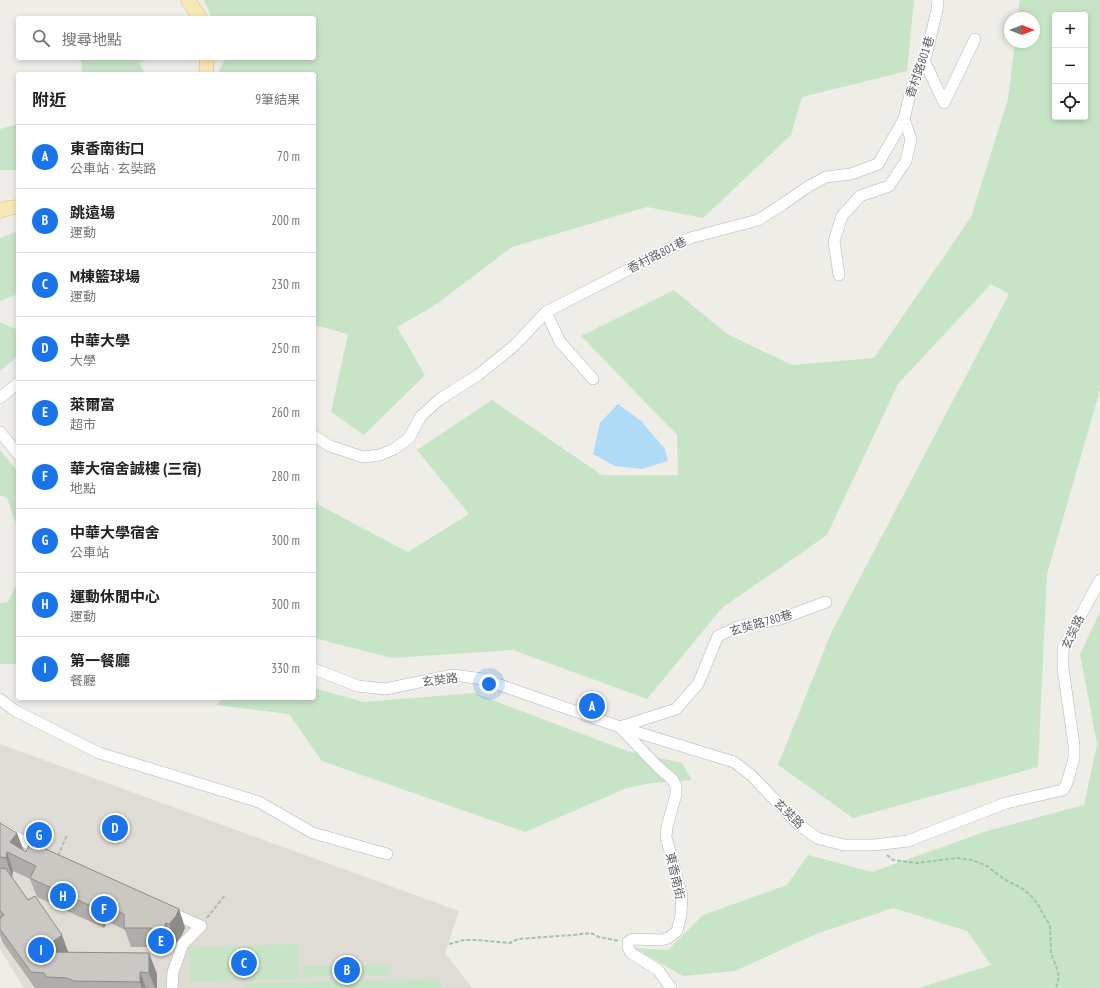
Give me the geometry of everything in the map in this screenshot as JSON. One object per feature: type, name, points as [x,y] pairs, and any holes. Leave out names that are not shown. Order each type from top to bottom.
[{"type":"main road","points":[[188,0],[199,16]]},
{"type":"main road","points":[[206,72],[207,60]]},
{"type":"main road","points":[[0,211],[16,207]]},
{"type":"street","name":"香村路801巷","points":[[316,437],[330,446],[363,457],[380,455],[394,449],[409,438],[421,416],[440,399],[478,374],[515,345],[546,312],[690,238],[758,220],[809,186],[826,177],[851,174],[878,164],[904,118],[912,86],[924,60],[937,10],[938,0]]},
{"type":"street","points":[[924,60],[944,103],[974,39]]},
{"type":"street","points":[[839,275],[834,241],[842,216],[860,196],[888,186],[906,161],[911,139],[904,118]]},
{"type":"street","points":[[546,312],[560,342],[593,379]]},
{"type":"street","points":[[0,398],[16,385]]},
{"type":"street","points":[[0,432],[16,452]]},
{"type":"street","name":"玄奘路","points":[[316,670],[358,686],[385,689],[453,675],[484,679],[620,727],[734,762],[752,776],[798,824],[817,838],[844,845],[883,844],[908,841],[1006,803],[1063,790],[1067,783],[1074,758],[1074,744],[1063,668],[1063,648],[1100,580]]},
{"type":"street","name":"玄奘路780巷","points":[[620,727],[676,709],[698,684],[718,636],[740,626],[780,619],[826,602]]},
{"type":"street","points":[[0,699],[14,710],[99,753],[259,802],[313,833],[387,854]]},
{"type":"street","name":"東香南街","points":[[620,727],[657,766],[673,780],[676,786],[676,794],[667,827],[666,837],[682,896],[681,915],[677,931],[668,938],[661,940],[632,939],[628,942]]},
{"type":"street","points":[[0,828],[57,860]]},
{"type":"street","points":[[159,907],[201,926],[183,944],[173,972],[172,988]]},
{"type":"street","points":[[628,942],[628,948],[631,952],[658,970],[671,988]]},
{"type":"path","points":[[57,860],[67,835]]},
{"type":"path","points":[[883,844],[887,856],[893,860],[916,863],[958,858],[980,862],[1032,897],[1040,906],[1050,925],[1051,953],[1059,977],[1056,988]]},
{"type":"path","points":[[201,926],[225,895]]},
{"type":"path","points":[[448,944],[464,940],[510,943],[518,940],[591,933],[599,937],[628,942]]},
{"type":"shaded area","points":[[0,744],[459,911],[445,953],[472,988],[24,988],[0,949]]},
{"type":"green space","points":[[204,0],[914,0],[907,71],[802,97],[791,135],[703,218],[647,207],[512,247],[434,306],[397,327],[425,375],[364,435],[331,412],[348,334],[316,326],[316,72],[219,72],[224,60],[316,60],[316,16],[211,16]]},
{"type":"green space","points":[[1020,0],[1100,0],[1100,390],[1047,574],[1038,767],[853,818],[778,765],[832,631],[1009,294],[991,284],[898,384],[827,535],[722,608],[647,699],[513,650],[392,658],[316,639],[316,500],[319,505],[408,552],[469,514],[417,450],[492,400],[602,475],[678,475],[677,435],[581,336],[674,290],[727,334],[792,365],[874,358],[971,217],[1008,99],[1014,48],[1040,48],[1040,12],[1018,12]]},
{"type":"green space","points":[[81,60],[145,60],[139,63],[144,72],[82,72]]},
{"type":"green space","points":[[16,125],[16,170],[0,170],[0,129]]},
{"type":"green space","points":[[16,232],[16,295],[0,301],[0,238]]},
{"type":"green space","points":[[0,322],[16,329],[16,358],[0,371]]},
{"type":"green space","points":[[0,450],[16,470],[16,523],[7,498],[0,495]]},
{"type":"green space","points":[[16,586],[16,664],[0,664],[0,603],[8,602]]},
{"type":"green space","points":[[1100,612],[1100,988],[919,988],[991,965],[967,931],[893,908],[816,934],[735,971],[683,976],[634,948],[668,950],[703,915],[787,885],[808,855],[872,872],[987,831],[1084,805],[1097,744],[1080,654]]},
{"type":"green space","points":[[316,689],[364,702],[474,693],[627,751],[682,763],[692,780],[652,783],[627,788],[525,832],[322,761],[289,714],[216,705],[221,700],[316,700]]},
{"type":"green space","points":[[298,944],[299,979],[190,982],[189,947]]},
{"type":"green space","points":[[391,965],[391,975],[303,977],[303,966]]},
{"type":"green space","points":[[440,979],[441,988],[235,988],[252,983]]},
{"type":"water","points":[[618,404],[641,421],[665,449],[668,461],[642,469],[615,466],[593,454],[600,423]]},
{"type":"building","points":[[0,823],[17,833],[10,842],[26,852],[30,842],[179,909],[176,916],[169,924],[166,923],[161,934],[150,928],[124,928],[124,914],[100,903],[97,909],[30,878],[36,866],[7,852],[6,858],[0,857]]},
{"type":"building","points":[[0,868],[6,869],[28,900],[35,896],[62,935],[39,952],[149,953],[149,973],[140,972],[140,982],[74,981],[67,978],[46,977],[44,973],[31,972],[0,929],[0,918],[4,915],[0,910]]},
{"type":"place","name":"東香南街口","points":[[592,706]]},
{"type":"place","name":"中華大學","points":[[115,828]]},
{"type":"place","name":"中華大學宿舍","points":[[39,835]]},
{"type":"place","name":"運動休閒中心","points":[[63,896]]},
{"type":"place","name":"華大宿舍誠樓 (三宿)","points":[[104,909]]},
{"type":"place","name":"萊爾富","points":[[161,941]]},
{"type":"place","name":"第一餐廳","points":[[41,950]]},
{"type":"place","name":"M棟籃球場","points":[[244,963]]},
{"type":"place","name":"跳遠場","points":[[347,970]]}]
